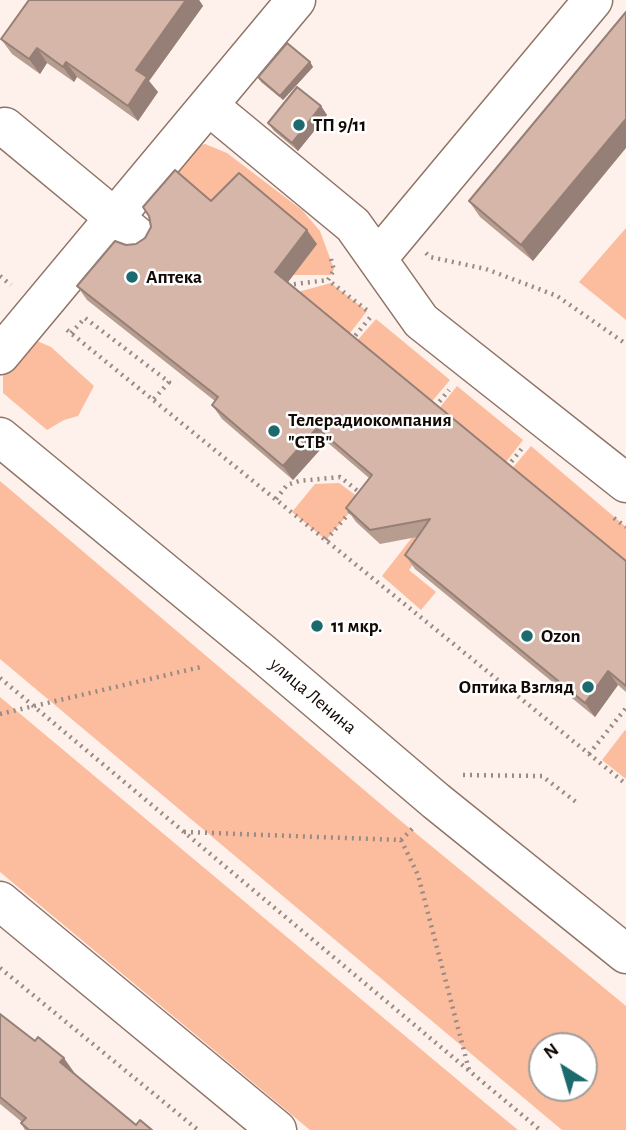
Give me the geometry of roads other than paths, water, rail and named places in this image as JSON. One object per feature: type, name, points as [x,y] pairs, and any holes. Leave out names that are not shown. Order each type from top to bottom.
[{"type":"main road","points":[[0,355],[39,308],[126,228],[209,106],[296,0]]},
{"type":"main road","points":[[377,259],[593,0]]},
{"type":"main road","points":[[209,106],[353,225],[421,321],[616,497]]},
{"type":"main road","points":[[5,127],[126,228]]},
{"type":"main road","name":"улица Ленина","points":[[0,437],[262,653],[436,802],[626,954]]},
{"type":"main road","points":[[0,901],[277,1130]]},
{"type":"place","name":"ТП 9/11","points":[[299,125]]},
{"type":"place","name":"Аптека","points":[[132,277]]},
{"type":"place","name":"Телерадиокомпания \"СТВ\"","points":[[274,431]]},
{"type":"place","name":"11 мкр.","points":[[317,626]]},
{"type":"place","name":"Ozon","points":[[527,636]]},
{"type":"place","name":"Оптика Взгляд","points":[[588,687]]}]
